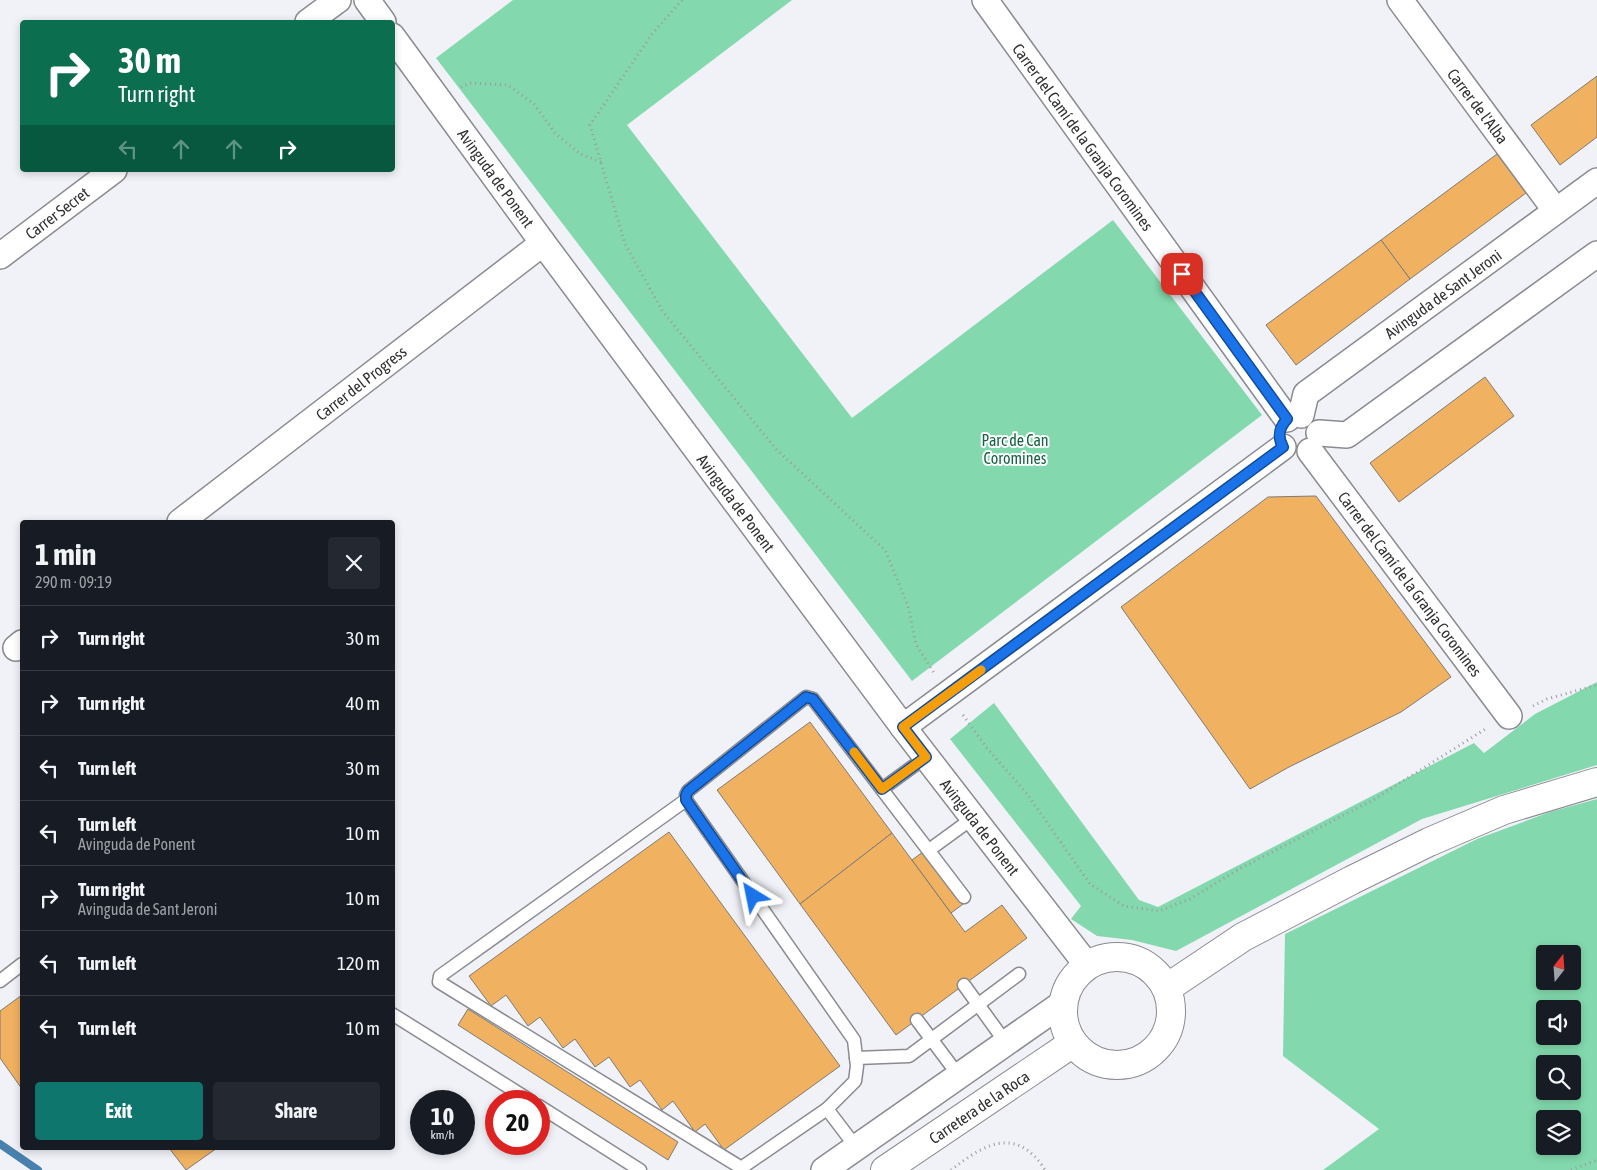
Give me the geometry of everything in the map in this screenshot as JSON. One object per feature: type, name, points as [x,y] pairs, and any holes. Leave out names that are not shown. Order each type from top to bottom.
[{"type":"street","points":[[311,20],[338,0]]},
{"type":"street","points":[[367,0],[382,20]]},
{"type":"street","name":"Carrer del Camí de la Granja Coromines","points":[[985,0],[1294,417]]},
{"type":"street","name":"Carrer de l'Alba","points":[[1400,0],[1556,211]]},
{"type":"street","name":"Avinguda de Ponent","points":[[395,40],[543,243],[903,727],[1087,965]]},
{"type":"street","name":"Carrer Secret","points":[[0,256],[111,172]]},
{"type":"street","name":"Avinguda de Sant Jeroni","points":[[1294,417],[1306,394],[1597,181]]},
{"type":"street","name":"Carrer del Progress","points":[[183,520],[543,243]]},
{"type":"street","points":[[1314,442],[1316,424],[1311,419],[1294,417],[1282,424],[1279,434],[1280,441],[1283,447],[1294,454],[1301,454],[1314,442],[1347,435],[1596,257]]},
{"type":"street","name":"Carrer del Camí de la Granja Coromines","points":[[1314,442],[1509,716]]},
{"type":"street","points":[[903,727],[1283,447]]},
{"type":"street","points":[[1167,988],[1243,937],[1429,842],[1504,810],[1597,782]]},
{"type":"street","points":[[1109,957],[1132,958],[1153,969],[1167,988],[1172,1008],[1169,1029],[1159,1048],[1141,1061],[1121,1066],[1099,1063],[1081,1052],[1066,1031],[1063,1004],[1073,979],[1087,965],[1109,957]]},
{"type":"street","points":[[824,1170],[1063,1004]]},
{"type":"street","name":"Carretera de la Roca","points":[[885,1170],[1073,1043]]},
{"type":"lane","points":[[686,800],[440,976],[439,982],[740,1167],[827,1109],[854,1081],[857,1066],[854,1040],[686,800],[688,791],[806,697],[813,699],[964,897]]},
{"type":"lane","points":[[882,789],[926,757]]},
{"type":"lane","points":[[929,850],[973,818]]},
{"type":"lane","points":[[0,981],[20,966]]},
{"type":"lane","points":[[856,1058],[909,1056],[1019,974]]},
{"type":"lane","points":[[964,985],[1006,1043]]},
{"type":"lane","points":[[395,1016],[513,1090]]},
{"type":"lane","points":[[917,1020],[959,1076]]},
{"type":"lane","points":[[827,1109],[856,1147]]},
{"type":"lane","points":[[550,1113],[640,1170]]},
{"type":"path","points":[[682,0],[652,34],[590,125],[625,244],[663,312],[777,450],[885,550],[908,606],[916,644],[947,694],[987,748],[1028,794],[1090,884],[1124,906],[1159,911],[1190,900],[1239,869],[1373,800],[1499,721],[1547,699],[1597,685]]},
{"type":"path","points":[[438,98],[470,83],[508,85],[534,104],[555,132],[580,154],[601,162]]},
{"type":"path","points":[[951,1170],[971,1155],[989,1145],[1004,1143],[1020,1145],[1034,1155],[1045,1170]]},
{"type":"path","points":[[1571,1170],[1597,1160]]},
{"type":"green space","name":"Parc de Can Coromines","points":[[513,0],[792,0],[627,125],[852,418],[1113,220],[1262,415],[912,681],[436,58]]},
{"type":"green space","points":[[1597,682],[1597,765],[1422,819],[1176,951],[1132,940],[1097,936],[1071,919],[1081,906],[950,739],[994,703],[1139,900],[1158,907],[1474,743],[1484,753],[1535,714]]},
{"type":"green space","points":[[1597,799],[1597,1170],[1323,1170],[1379,1129],[1283,1056],[1285,934],[1477,839],[1550,812]]},
{"type":"building","points":[[1597,76],[1597,137],[1560,165],[1531,125]]},
{"type":"building","points":[[1497,154],[1526,193],[1410,279],[1381,240]]},
{"type":"building","points":[[1381,240],[1410,279],[1296,365],[1266,325]]},
{"type":"building","points":[[1485,377],[1514,416],[1399,502],[1370,463]]},
{"type":"building","points":[[1316,496],[1451,677],[1401,712],[1289,767],[1250,789],[1121,607],[1268,497]]},
{"type":"building","points":[[810,722],[892,833],[800,904],[717,790]]},
{"type":"building","points":[[669,832],[840,1066],[724,1150],[705,1124],[695,1132],[673,1101],[662,1110],[640,1080],[630,1087],[609,1057],[595,1067],[575,1039],[563,1048],[540,1017],[528,1026],[506,995],[491,1006],[469,976]]},
{"type":"building","points":[[892,833],[965,932],[1002,905],[1027,938],[896,1035],[800,904]]},
{"type":"building","points":[[931,846],[970,899],[951,913],[912,860]]},
{"type":"building","points":[[20,996],[20,1086],[0,1058],[0,1011]]},
{"type":"building","points":[[468,1009],[678,1142],[668,1160],[458,1025]]},
{"type":"building","points":[[171,1150],[214,1150],[186,1170]]},
{"type":"waterway","points":[[0,1144],[38,1170]]},
{"type":"slow traffic","points":[[854,752],[882,789],[926,757],[903,727],[981,670]]},
{"type":"route","points":[[753,896],[686,800],[688,791],[806,697],[813,699],[882,789],[926,757],[903,727],[1283,447],[1279,434],[1282,424],[1287,419],[1182,274]]}]
